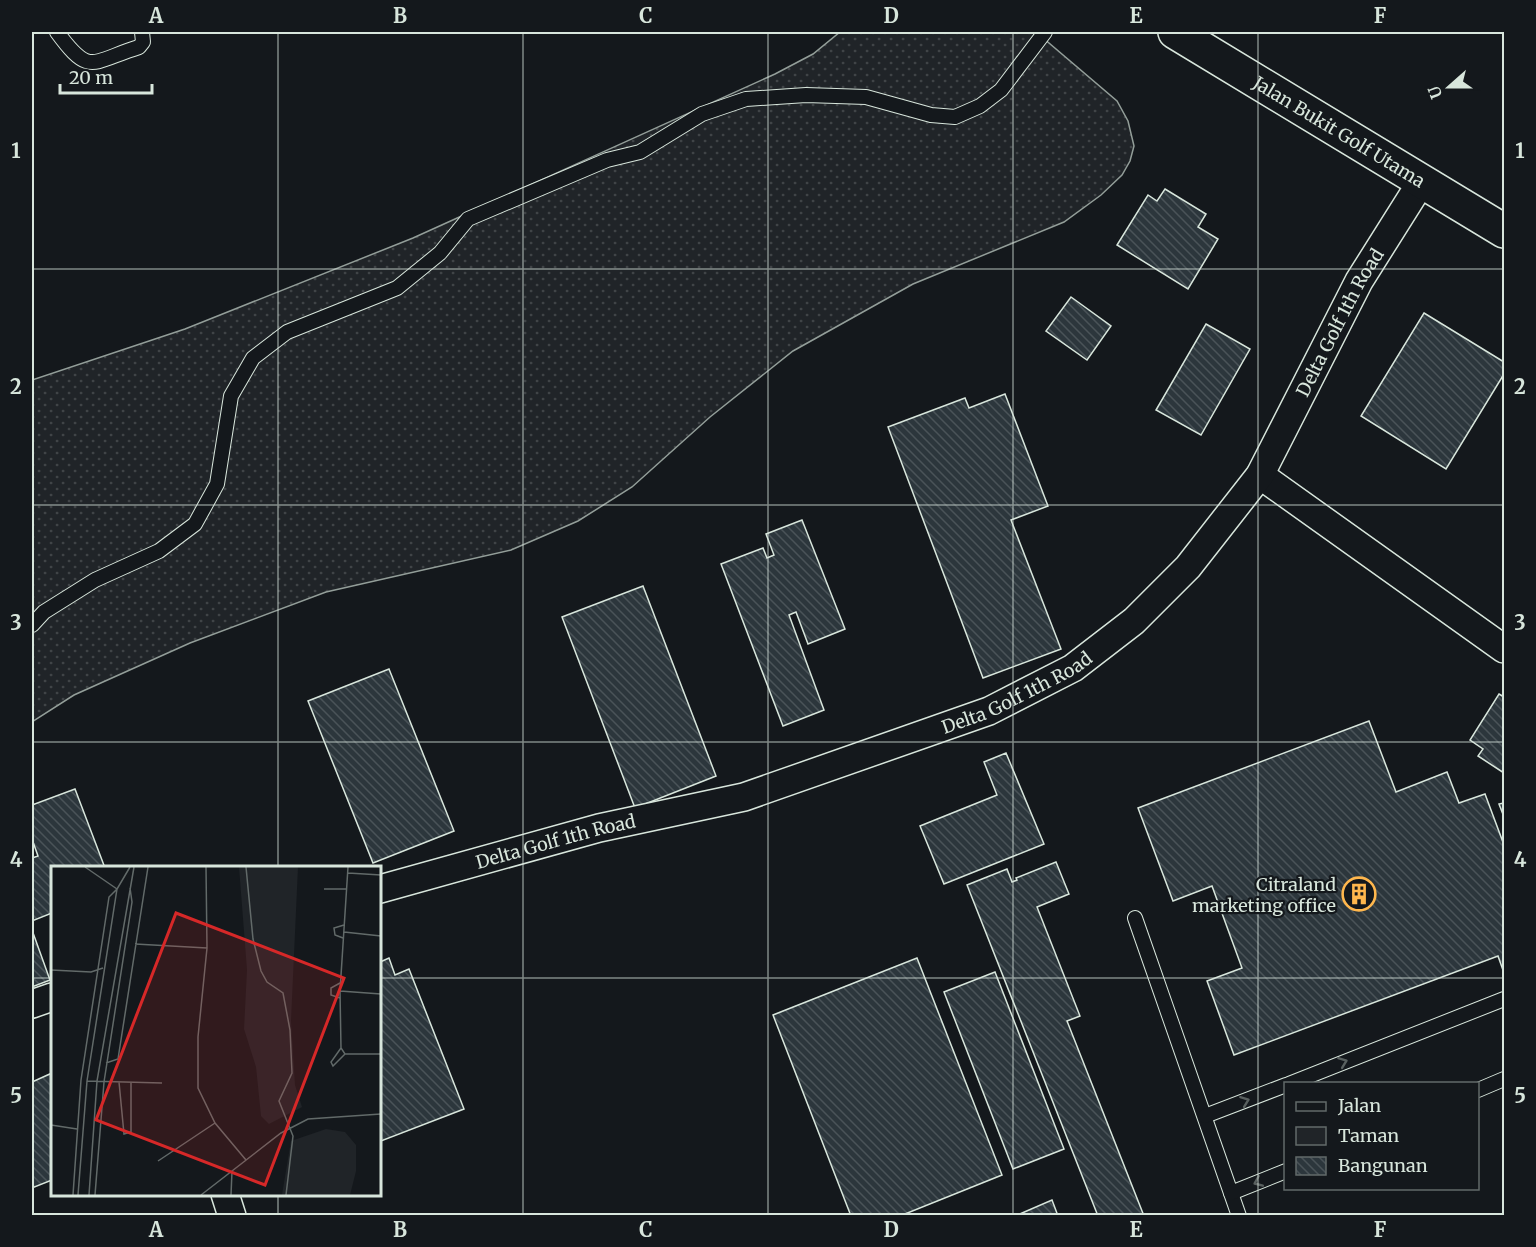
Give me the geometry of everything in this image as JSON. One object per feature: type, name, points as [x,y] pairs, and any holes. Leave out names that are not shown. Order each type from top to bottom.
[{"type":"street","name":"Jalan Bukit Golf Utama","points":[[1174,32],[1504,231]]},
{"type":"street","name":"Delta Golf 1th Road","points":[[381,890],[600,828],[744,796],[989,711],[1073,668],[1134,621],[1188,567],[1260,475],[1359,281],[1422,181]]},
{"type":"street","points":[[1260,475],[1504,649]]},
{"type":"street","points":[[32,1004],[51,997]]},
{"type":"street","points":[[226,1196],[232,1215]]},
{"type":"lane","points":[[57,32],[75,56],[86,63],[139,47],[143,42],[142,32]]},
{"type":"lane","points":[[32,625],[44,612],[95,580],[159,551],[195,524],[217,484],[231,396],[253,358],[287,332],[397,288],[440,253],[468,219],[607,160],[639,152],[702,114],[746,99],[807,94],[866,97],[931,115],[955,117],[980,106],[1001,90],[1045,32]]},
{"type":"lane","points":[[1135,918],[1239,1215]]},
{"type":"lane","points":[[1292,1082],[1504,999]]},
{"type":"lane","points":[[1479,1090],[1504,1079]]},
{"type":"lane","points":[[1205,1116],[1284,1085]]},
{"type":"lane","points":[[1232,1193],[1284,1172]]},
{"type":"green space","points":[[840,32],[1036,32],[1117,101],[1128,121],[1134,146],[1130,161],[1122,175],[1101,195],[1064,222],[913,284],[793,351],[710,417],[632,487],[578,521],[511,550],[326,592],[190,643],[74,695],[32,722],[32,380],[185,329],[413,238],[775,74],[813,54]]},
{"type":"building","points":[[1165,189],[1206,214],[1198,227],[1218,239],[1188,289],[1117,245],[1148,195],[1157,201]]},
{"type":"building","points":[[1071,297],[1111,326],[1087,360],[1046,331]]},
{"type":"building","points":[[1424,313],[1504,362],[1504,374],[1446,469],[1361,416]]},
{"type":"building","points":[[1206,324],[1250,349],[1201,435],[1156,410]]},
{"type":"building","points":[[1005,394],[1048,506],[1011,520],[1061,649],[983,678],[888,427],[965,398],[969,408]]},
{"type":"building","points":[[802,520],[845,629],[808,644],[796,612],[789,615],[824,710],[783,726],[721,564],[763,548],[767,558],[774,555],[766,534]]},
{"type":"building","points":[[643,586],[716,776],[635,808],[562,617]]},
{"type":"building","points":[[389,669],[454,831],[373,863],[308,701]]},
{"type":"building","points":[[1499,694],[1504,697],[1504,773],[1478,756],[1483,749],[1470,740]]},
{"type":"building","name":"Citraland marketing office","points":[[1369,721],[1396,792],[1447,772],[1459,803],[1485,794],[1504,845],[1504,973],[1498,956],[1234,1055],[1207,981],[1242,968],[1212,886],[1173,901],[1138,808]]},
{"type":"building","points":[[1006,753],[1044,844],[944,884],[920,826],[997,795],[984,762]]},
{"type":"building","points":[[75,789],[104,866],[51,866],[51,913],[32,921],[32,858],[38,856],[32,839],[32,805]]},
{"type":"building","points":[[1504,803],[1504,817],[1499,804]]},
{"type":"building","points":[[1056,862],[1069,894],[1037,907],[1080,1016],[1067,1021],[1144,1216],[1098,1216],[967,885],[1007,869],[1012,882],[1017,880],[1016,878]]},
{"type":"building","points":[[32,930],[50,980],[32,987]]},
{"type":"building","points":[[389,958],[395,975],[409,969],[464,1109],[381,1141],[381,962]]},
{"type":"building","points":[[917,958],[1002,1175],[900,1216],[851,1216],[773,1015]]},
{"type":"building","points":[[995,972],[1064,1149],[1013,1169],[944,992]]},
{"type":"building","points":[[51,1073],[51,1180],[32,1188],[32,1082]]},
{"type":"building","points":[[1052,1200],[1058,1216],[1015,1216]]},
{"type":"place","name":"Citraland marketing office","points":[[1359,894]]}]
